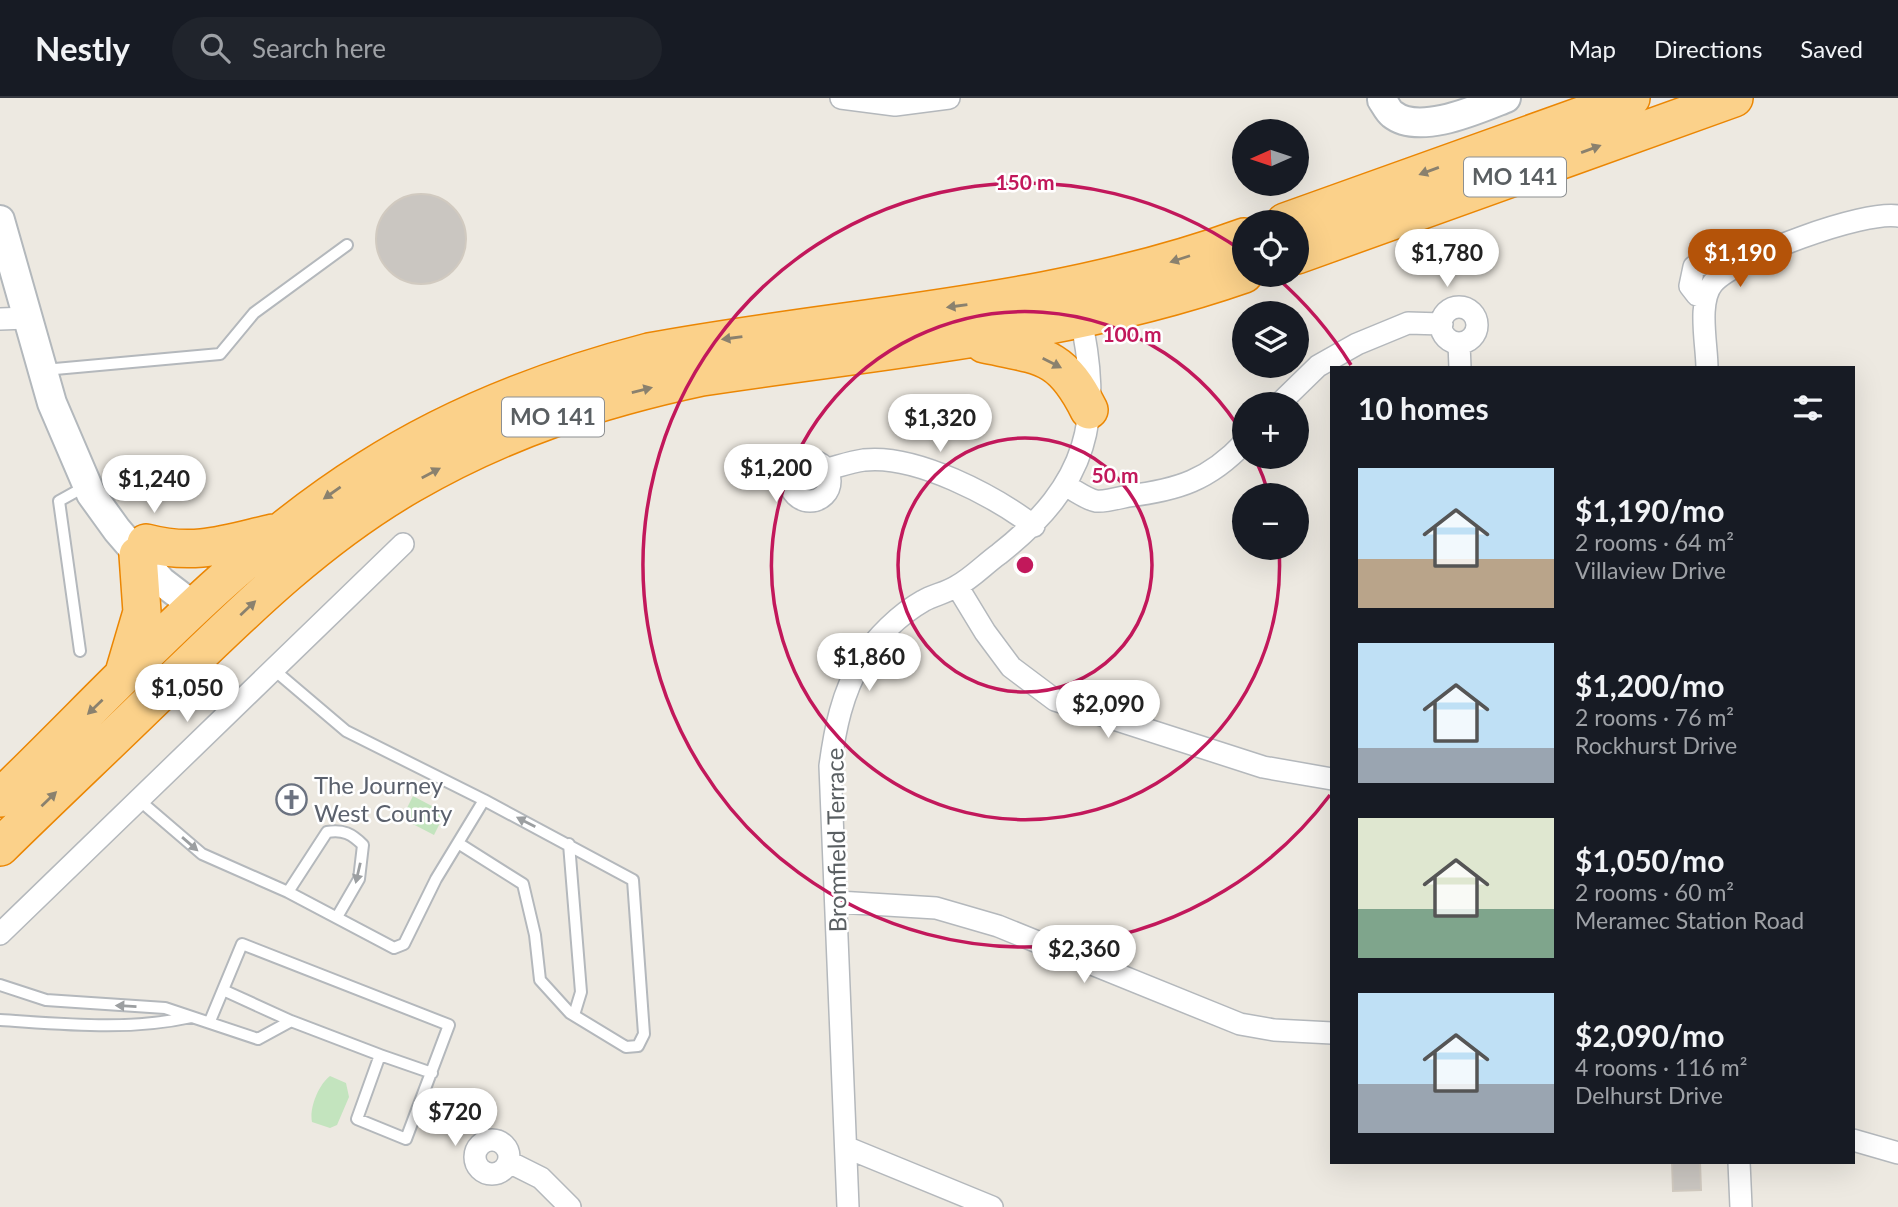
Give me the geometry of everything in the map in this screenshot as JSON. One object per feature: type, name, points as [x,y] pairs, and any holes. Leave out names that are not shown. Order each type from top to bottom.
[{"type":"highway","name":"MO 141","points":[[1309,213],[1631,98]]},
{"type":"highway","name":"MO 141","points":[[1309,251],[1734,98]]},
{"type":"highway","name":"MO 141","points":[[0,847],[219,635],[308,554],[358,517],[410,484],[521,429],[628,394],[702,377],[963,340],[1077,304],[1157,266],[1232,241]]},
{"type":"highway","name":"MO 141","points":[[0,798],[195,607],[281,531],[347,483],[420,438],[476,411],[590,368],[710,341],[1185,294],[1232,278]]},
{"type":"highway","points":[[963,340],[1023,352],[1059,365],[1077,386],[1089,410]]},
{"type":"highway","points":[[121,681],[142,612],[142,549],[195,551],[281,531]]},
{"type":"street","points":[[841,98],[895,105],[949,98]]},
{"type":"street","points":[[1382,99],[1392,114],[1422,122],[1464,114],[1506,98]]},
{"type":"street","points":[[1707,366],[1705,298],[1712,284],[1728,271],[1859,218],[1898,216]]},
{"type":"street","points":[[0,220],[14,318],[41,370],[52,403],[88,485],[117,530],[142,549]]},
{"type":"street","name":"Bromfield Terrace","points":[[848,1207],[838,902],[830,766],[835,728],[845,693],[862,659],[883,633],[921,602],[957,586],[1034,526],[1066,486],[1078,463],[1089,410],[1089,386],[1077,304]]},
{"type":"street","points":[[1456,308],[1472,313],[1477,324],[1474,335],[1459,343],[1448,339],[1442,324],[1446,314],[1456,308]]},
{"type":"street","points":[[1291,392],[1318,366],[1357,344],[1408,323],[1442,324]]},
{"type":"street","points":[[1459,343],[1460,366]]},
{"type":"street","points":[[75,452],[161,581],[195,607],[219,635]]},
{"type":"street","points":[[1066,486],[1096,501],[1164,491],[1184,486],[1232,456]]},
{"type":"street","points":[[827,469],[866,460],[915,468],[981,491],[1034,526]]},
{"type":"street","points":[[0,934],[403,544]]},
{"type":"street","points":[[957,586],[985,632],[1011,667],[1055,700],[1263,767],[1330,779]]},
{"type":"street","points":[[838,902],[936,908],[998,926],[1240,1024],[1274,1030],[1330,1033]]},
{"type":"street","points":[[1855,1141],[1898,1153]]},
{"type":"street","points":[[848,1148],[992,1207]]},
{"type":"street","points":[[509,1162],[541,1178],[570,1207]]},
{"type":"street","points":[[1739,1164],[1741,1207]]},
{"type":"lane","points":[[41,370],[220,354],[254,313],[347,245]]},
{"type":"lane","points":[[80,651],[58,501],[88,485]]},
{"type":"lane","points":[[273,669],[346,731],[569,844],[633,880],[644,1034],[638,1045],[626,1047],[574,1015],[540,980],[535,935],[523,884],[458,843]]},
{"type":"lane","points":[[139,800],[202,854],[288,892],[394,948],[404,944],[436,879],[484,800]]},
{"type":"lane","points":[[288,892],[327,832],[338,830],[353,835],[363,845],[359,880],[337,918]]},
{"type":"lane","points":[[569,844],[581,992],[574,1015]]},
{"type":"lane","points":[[210,1021],[242,944],[449,1025],[405,1139],[357,1119],[380,1055]]},
{"type":"lane","points":[[0,985],[46,1000],[165,1008],[258,1039],[290,1021]]},
{"type":"lane","points":[[223,990],[290,1021],[432,1073]]},
{"type":"lane","points":[[0,1020],[117,1025],[162,1023],[193,1016]]},
{"type":"green space","points":[[413,796],[445,813],[434,835],[407,821],[410,815],[405,812]]},
{"type":"green space","points":[[330,1076],[346,1083],[349,1097],[337,1125],[330,1128],[312,1122],[311,1116],[316,1097]]},
{"type":"building","points":[[421,194],[438,197],[453,207],[463,222],[466,239],[463,256],[453,271],[438,281],[421,284],[404,281],[389,271],[379,256],[376,239],[379,222],[389,207],[404,197]]},
{"type":"building","points":[[1672,1164],[1700,1164],[1701,1190],[1673,1191]]},
{"type":"place","name":"The Journey West County","points":[[291,800]]}]
